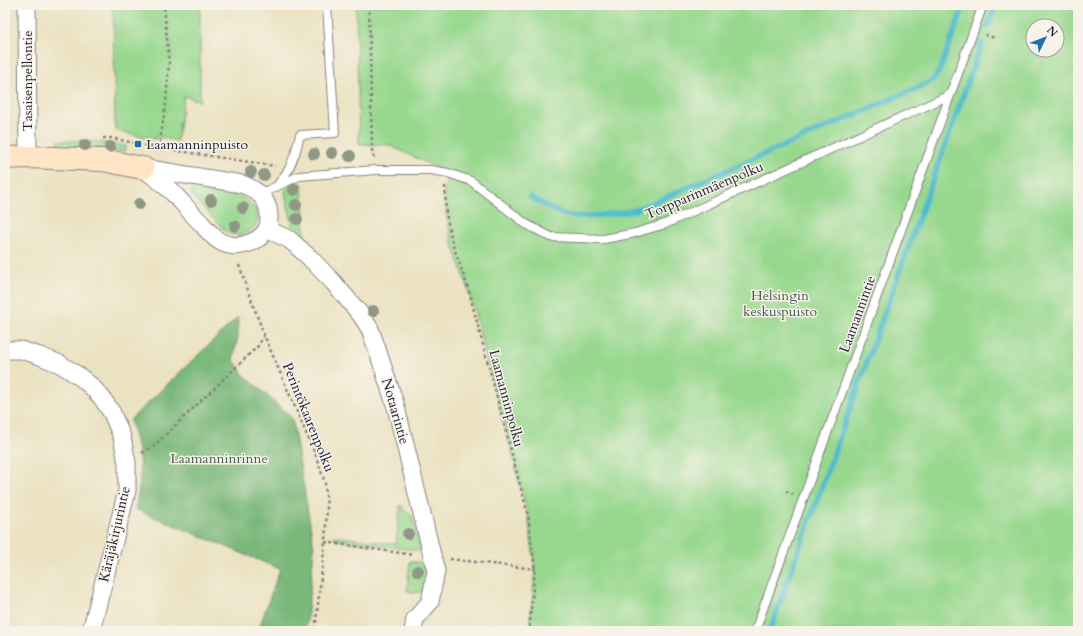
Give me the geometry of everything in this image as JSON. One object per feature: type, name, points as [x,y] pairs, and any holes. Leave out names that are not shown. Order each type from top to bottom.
[{"type":"street","name":"Tasaisenpellontie","points":[[27,5],[28,157]]},
{"type":"street","points":[[5,158],[28,157],[102,160],[242,184],[260,194],[266,202],[269,211],[267,229],[256,240],[247,244],[237,246],[228,245],[211,234],[171,191],[144,168]]},
{"type":"street","name":"Notaarintie","points":[[267,229],[290,240],[310,258],[349,300],[370,329],[398,414],[436,571],[430,602],[415,619],[413,631]]},
{"type":"street","name":"Käräjäkirjurintie","points":[[5,350],[21,350],[40,356],[60,364],[79,376],[102,398],[112,413],[122,437],[127,463],[127,490],[91,631]]},
{"type":"lane","points":[[277,186],[289,169],[300,135],[334,133],[327,5]]},
{"type":"lane","name":"Laamannintie","points":[[755,631],[983,5]]},
{"type":"lane","name":"Torpparinmäenpolku","points":[[260,194],[299,176],[376,170],[431,170],[448,173],[471,181],[526,224],[551,237],[604,239],[665,224],[950,96]]},
{"type":"path","points":[[159,148],[166,102],[169,63],[164,5]]},
{"type":"path","points":[[369,5],[372,150],[376,170]]},
{"type":"path","points":[[103,138],[289,169]]},
{"type":"path","name":"Laamanninpolku","points":[[448,173],[444,187],[446,213],[452,242],[468,288],[528,515],[535,569],[529,631]]},
{"type":"path","name":"Perintökaarenpolku","points":[[239,265],[264,335],[316,456],[325,483],[327,509],[325,542],[315,631]]},
{"type":"path","points":[[127,463],[155,445],[258,346],[264,335]]},
{"type":"green space","points":[[113,5],[200,5],[200,101],[184,96],[177,141],[156,136],[155,139],[117,131],[115,127]]},
{"type":"green space","name":"Helsingin keskuspuisto","points":[[356,5],[1078,5],[1078,631],[529,631],[535,569],[528,515],[468,288],[452,242],[446,213],[444,187],[448,173],[389,145],[359,144]]},
{"type":"green space","points":[[58,141],[92,141],[126,146],[124,152],[103,149],[57,148]]},
{"type":"green space","points":[[293,182],[302,183],[305,239],[292,232],[285,191]]},
{"type":"green space","points":[[197,187],[228,192],[243,198],[256,210],[258,219],[256,224],[249,232],[244,234],[233,235],[228,233],[192,195],[191,191]]},
{"type":"green space","name":"Laamanninrinne","points":[[238,317],[238,336],[233,359],[242,373],[292,418],[314,548],[306,631],[258,631],[280,569],[135,509],[140,486],[140,463],[130,420]]},
{"type":"green space","points":[[400,505],[402,506],[403,510],[412,516],[423,551],[336,540],[333,536],[396,544]]},
{"type":"green space","points":[[410,561],[428,564],[426,584],[420,592],[407,591]]},
{"type":"waterway","points":[[530,197],[554,210],[570,216],[599,215],[636,210],[930,82],[936,76],[941,67],[964,5]]},
{"type":"waterway","points":[[988,26],[996,5]]},
{"type":"waterway","points":[[770,630],[982,43]]},
{"type":"place","name":"Laamanninpuisto","points":[[138,144]]}]
